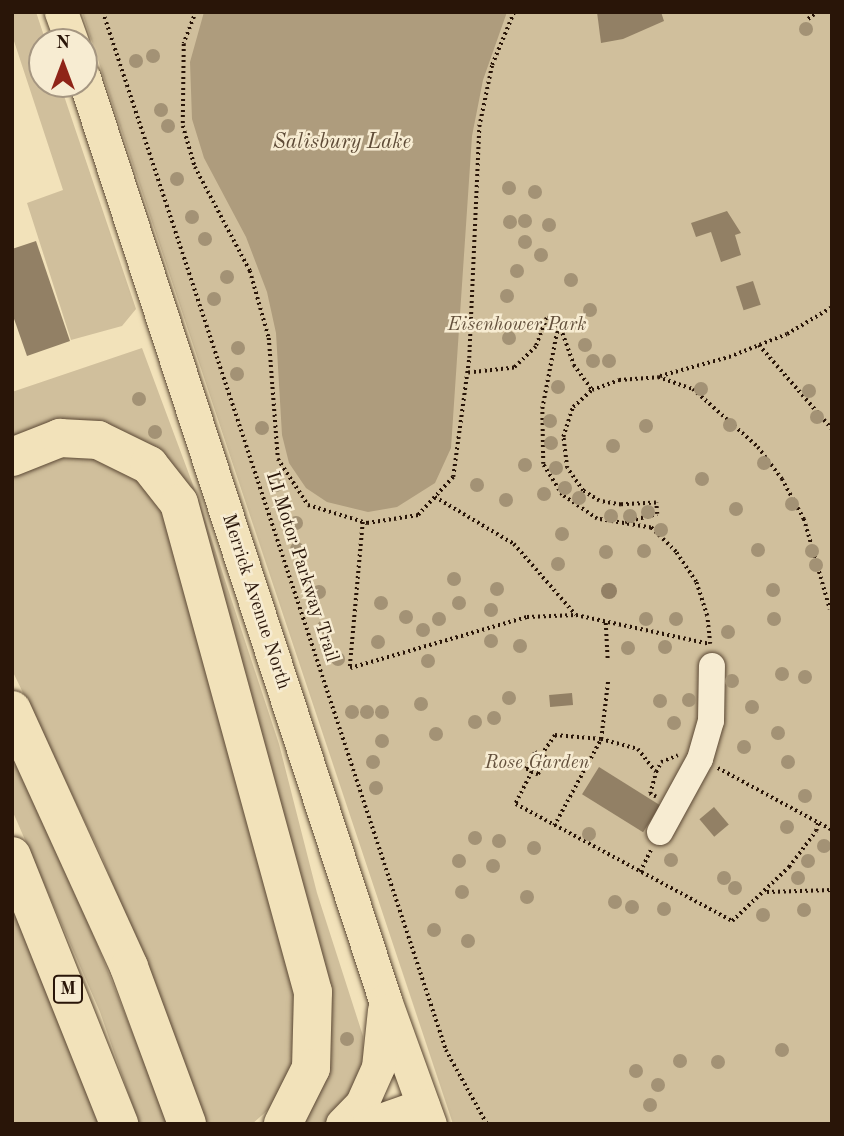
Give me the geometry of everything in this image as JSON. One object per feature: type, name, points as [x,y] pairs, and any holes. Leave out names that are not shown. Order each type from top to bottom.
[{"type":"highway","points":[[12,457],[60,438],[98,440],[149,465],[179,503],[313,992],[311,1069],[283,1124]]},
{"type":"highway","points":[[12,710],[129,967],[187,1124]]},
{"type":"highway","name":"M","points":[[12,856],[119,1124]]},
{"type":"main road","name":"Merrick Avenue North","points":[[91,98],[384,1000],[427,1114]]},
{"type":"main road","points":[[342,1124],[362,1103],[378,1067],[384,1000]]},
{"type":"main road","points":[[369,1124],[427,1114]]},
{"type":"lane","points":[[660,832],[699,759],[711,721],[712,666]]},
{"type":"path","name":"LI Motor Parkway Trail","points":[[103,12],[446,1049],[487,1124]]},
{"type":"path","points":[[196,12],[184,44],[183,125],[195,167],[250,271],[269,338],[278,459],[308,505],[363,522],[418,515],[453,477],[467,373],[479,127],[492,65],[514,12]]},
{"type":"path","points":[[808,19],[817,12]]},
{"type":"path","points":[[616,522],[635,521],[657,514],[659,509],[648,500],[621,505],[599,501],[583,492],[566,468],[563,437],[573,407],[592,390],[619,380],[658,377],[759,345],[830,308],[832,315]]},
{"type":"path","points":[[467,373],[514,368],[536,347],[547,318],[559,321]]},
{"type":"path","points":[[363,522],[350,668],[527,617],[576,615],[710,644],[707,616],[696,582],[676,552],[651,528],[597,519],[562,495],[543,464],[542,409],[559,321]]},
{"type":"path","points":[[559,321],[574,365],[592,390]]},
{"type":"path","points":[[759,345],[832,429]]},
{"type":"path","points":[[658,377],[693,389],[758,447],[782,479],[804,519],[830,609]]},
{"type":"path","points":[[435,497],[514,544],[576,615]]},
{"type":"path","points":[[606,623],[608,659]]},
{"type":"path","points":[[554,826],[601,739],[608,680]]},
{"type":"path","points":[[541,755],[555,735],[601,739],[638,749],[656,772]]},
{"type":"path","points":[[535,752],[541,755],[547,758],[537,775],[526,769],[535,752]]},
{"type":"path","points":[[699,759],[832,830]]},
{"type":"path","points":[[532,772],[516,804],[732,921],[767,892],[816,831],[818,822]]},
{"type":"path","points":[[767,892],[832,890]]},
{"type":"green space","points":[[12,12],[36,12],[41,28],[28,28],[28,84],[12,35]]},
{"type":"green space","name":"Eisenhower Park","points":[[82,12],[832,12],[832,1124],[453,1124],[98,60],[98,28],[87,28]]},
{"type":"green space","points":[[33,98],[65,98],[136,309],[122,326],[71,340],[27,203],[63,190]]},
{"type":"green space","points":[[142,348],[199,501],[279,744],[317,893],[363,1036],[364,1071],[328,1124],[300,1124],[320,1089],[175,473],[126,432],[67,422],[12,441],[12,392]]},
{"type":"green space","points":[[50,449],[123,458],[174,513],[302,989],[295,1070],[278,1101],[252,1124],[207,1124],[102,857],[12,670],[12,469]]},
{"type":"green space","points":[[12,746],[47,819],[169,1124],[139,1124],[100,1012],[12,810]]},
{"type":"green space","points":[[12,894],[100,1124],[12,1124]]},
{"type":"water","name":"Salisbury Lake","points":[[204,12],[507,12],[483,80],[472,136],[451,448],[435,483],[397,507],[368,512],[327,502],[306,488],[289,463],[282,435],[276,333],[267,292],[246,237],[204,158],[192,119],[190,62]]},
{"type":"building","points":[[597,12],[661,12],[664,21],[623,39],[601,43]]},
{"type":"building","points":[[727,211],[741,233],[735,235],[741,255],[721,262],[711,232],[696,237],[691,223]]},
{"type":"building","points":[[36,241],[70,341],[27,356],[12,313],[12,249]]},
{"type":"building","points":[[753,281],[761,305],[744,310],[736,287]]},
{"type":"building","points":[[606,583],[612,583],[617,591],[615,597],[606,599],[601,594],[601,588]]},
{"type":"building","points":[[572,693],[573,705],[550,707],[549,695]]},
{"type":"building","points":[[599,767],[660,805],[643,832],[582,794]]},
{"type":"building","points":[[714,807],[729,825],[714,837],[699,819]]},
{"type":"park label","name":"Rose Garden","points":[[537,764]]}]
